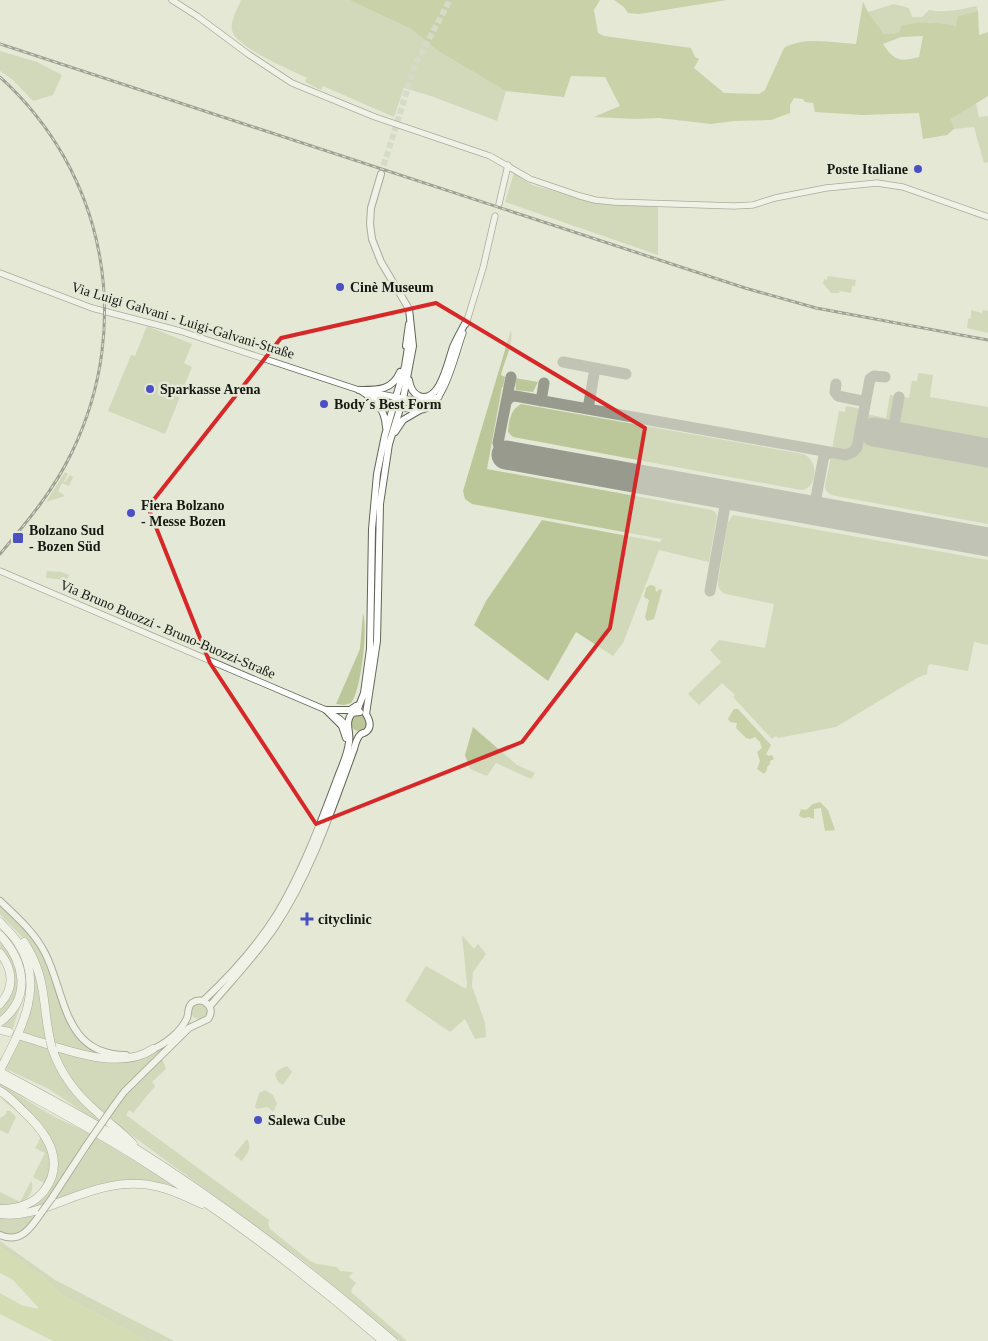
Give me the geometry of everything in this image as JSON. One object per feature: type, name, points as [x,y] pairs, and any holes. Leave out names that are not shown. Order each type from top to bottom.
[{"type":"highway","points":[[0,917],[20,937],[37,966],[43,986],[51,1044],[69,1081],[82,1098],[122,1132],[138,1150]]},
{"type":"highway","points":[[0,922],[17,940],[24,951],[31,974],[32,988],[30,1001],[20,1031],[0,1060]]},
{"type":"highway","points":[[0,928],[20,954],[27,982],[22,1014],[0,1071],[138,1150],[250,1226],[326,1285],[393,1341]]},
{"type":"highway","points":[[0,936],[16,955],[22,976],[19,998],[9,1015],[0,1022]]},
{"type":"highway","points":[[0,953],[10,969],[11,977],[7,996],[0,1004]]},
{"type":"highway","points":[[0,1030],[10,1032]]},
{"type":"highway","points":[[22,1036],[105,1058],[122,1059],[138,1056],[153,1049]]},
{"type":"highway","points":[[0,1079],[135,1156],[218,1211],[323,1290],[383,1341]]},
{"type":"highway","points":[[0,1091],[35,1121],[42,1130],[53,1153],[54,1164],[50,1180],[38,1198],[22,1207],[0,1209]]},
{"type":"highway","points":[[0,1214],[17,1215],[35,1212],[100,1188],[129,1183],[160,1187],[218,1211]]},
{"type":"main road","points":[[381,174],[371,208],[370,224],[372,239],[381,262],[410,313],[413,336],[409,376],[410,388],[416,394],[420,396],[430,395],[439,385],[454,346],[467,320]]},
{"type":"main road","points":[[210,1006],[254,955],[289,905],[311,860],[334,804],[354,747],[361,735],[370,726],[370,720],[366,714],[377,641],[380,504],[397,401],[408,354],[409,324],[403,300]]},
{"type":"main road","points":[[359,390],[383,389],[396,380],[404,360],[409,324]]},
{"type":"main road","points":[[385,435],[412,359]]},
{"type":"main road","points":[[0,901],[33,935],[44,952],[66,1014],[74,1028],[84,1040],[97,1049],[116,1055],[136,1054],[153,1049],[178,1030],[188,1015],[190,1005],[198,1000],[203,1000],[250,952],[268,927],[285,901],[305,859],[349,743],[348,718],[355,712],[364,693],[367,677],[370,649],[372,520],[386,424],[383,412],[377,402],[359,390]]},
{"type":"main road","points":[[390,442],[403,420],[420,410]]},
{"type":"main road","points":[[326,710],[342,711],[354,708],[358,704],[367,677]]},
{"type":"main road","points":[[326,710],[342,726],[345,733],[345,756]]},
{"type":"main road","points":[[355,712],[366,714]]},
{"type":"main road","points":[[348,728],[361,735]]},
{"type":"main road","points":[[0,1235],[9,1238],[24,1234],[32,1226],[124,1092],[180,1037],[198,1023],[205,1022],[208,1019],[211,1011],[210,1006],[203,1000]]},
{"type":"main road","points":[[188,1015],[198,1023]]},
{"type":"street","points":[[172,0],[198,16],[248,54],[292,83],[375,117],[475,150],[508,165],[530,179],[597,200],[722,206],[753,204],[846,185],[887,184],[918,192],[988,217]]},
{"type":"street","points":[[499,204],[508,165]]},
{"type":"street","points":[[397,401],[420,410],[428,408],[439,397],[445,386],[483,268],[496,216]]},
{"type":"street","name":"Via Luigi Galvani - Luigi-Galvani-Straße","points":[[0,272],[92,308],[180,331],[397,401]]},
{"type":"street","points":[[397,401],[427,402],[439,397]]},
{"type":"street","name":"Via Bruno Buozzi - Bruno-Buozzi-Straße","points":[[0,571],[326,710],[340,719],[348,728]]},
{"type":"street","name":"Via Bruno Buozzi - Bruno-Buozzi-Straße","points":[[326,710],[355,712]]},
{"type":"highlighted area","points":[[436,303],[645,428],[610,628],[522,742],[316,824],[210,663],[148,507],[281,338]]},
{"type":"shaded area","points":[[241,0],[349,0],[411,29],[438,51],[506,91],[497,121],[404,88],[394,117],[323,86],[321,90],[305,82],[307,78],[253,51],[235,37],[232,23]]},
{"type":"shaded area","points":[[349,0],[600,0],[594,10],[598,33],[604,36],[691,48],[695,57],[699,59],[694,68],[724,93],[759,94],[765,90],[784,48],[792,44],[810,41],[856,44],[863,2],[884,34],[899,33],[902,26],[916,23],[956,26],[958,16],[978,11],[979,35],[988,32],[988,96],[951,119],[954,129],[947,135],[923,139],[919,113],[863,115],[815,112],[813,103],[794,98],[790,105],[790,113],[771,120],[711,124],[659,118],[594,117],[620,106],[605,77],[571,76],[564,97],[506,91],[438,51],[411,29]],"holes":[[[923,36],[919,57],[898,59],[883,44],[901,37]]]},
{"type":"shaded area","points":[[614,0],[727,0],[639,14],[628,13],[624,7]]},
{"type":"shaded area","points":[[894,4],[909,8],[912,17],[922,17],[929,10],[952,11],[976,6],[978,11],[959,16],[956,26],[929,22],[899,33],[884,34],[868,12]]},
{"type":"shaded area","points":[[0,51],[37,62],[62,75],[53,95],[33,101],[13,80],[0,71]]},
{"type":"shaded area","points":[[976,103],[979,117],[988,116],[988,162],[984,163],[974,127],[954,129],[951,119]]},
{"type":"shaded area","points":[[514,173],[532,185],[586,200],[658,204],[658,255],[505,202]]},
{"type":"shaded area","points":[[828,276],[856,280],[855,286],[852,286],[851,293],[840,291],[839,293],[831,293],[823,283]]},
{"type":"shaded area","points":[[971,310],[982,313],[983,310],[988,311],[988,333],[967,328],[968,319],[971,318]]},
{"type":"shaded area","name":"Sparkasse Arena","points":[[147,326],[192,344],[184,363],[192,367],[165,434],[108,411],[131,355],[135,356]]},
{"type":"shaded area","points":[[511,330],[510,347],[501,375],[505,377],[487,469],[712,510],[717,516],[709,562],[659,550],[623,643],[613,656],[576,632],[548,681],[474,625],[486,601],[542,520],[660,542],[662,539],[472,504],[465,499],[463,491]]},
{"type":"shaded area","points":[[918,373],[933,375],[930,397],[988,407],[988,524],[831,495],[826,491],[825,486],[831,456],[850,457],[856,453],[859,449],[866,414],[886,418],[890,395],[909,398],[912,381],[917,381]]},
{"type":"shaded area","points":[[515,378],[538,382],[533,392],[516,390]]},
{"type":"shaded area","points":[[521,404],[803,454],[809,458],[814,468],[813,480],[806,489],[801,490],[513,437],[508,432],[510,420],[514,409]]},
{"type":"shaded area","points":[[846,406],[861,409],[854,444],[852,449],[845,453],[832,449],[839,411],[845,412]]},
{"type":"shaded area","points":[[65,472],[68,474],[65,482],[70,475],[73,477],[69,486],[62,483],[58,491],[65,496],[46,502]]},
{"type":"shaded area","points":[[733,515],[988,560],[988,645],[974,642],[968,671],[930,664],[927,674],[917,678],[836,727],[778,738],[776,736],[772,739],[733,697],[735,695],[722,683],[699,705],[688,694],[721,662],[710,650],[719,640],[765,648],[774,604],[726,594],[719,588],[718,581],[728,522]]},
{"type":"shaded area","points":[[47,571],[61,572],[69,575],[67,580],[46,578]]},
{"type":"shaded area","points":[[650,585],[655,586],[656,592],[660,589],[662,590],[654,619],[647,621],[645,617],[649,600],[644,597],[646,588]]},
{"type":"shaded area","points":[[363,613],[365,632],[358,686],[351,703],[344,705],[336,704],[360,649]]},
{"type":"shaded area","points":[[734,709],[738,709],[771,745],[766,754],[772,755],[774,759],[770,761],[764,774],[757,769],[760,761],[757,752],[762,748],[760,742],[755,737],[746,738],[736,728],[737,723],[729,721],[728,719]]},
{"type":"shaded area","points":[[359,715],[367,723],[359,731],[351,723]]},
{"type":"shaded area","points":[[473,727],[517,765],[535,773],[531,779],[496,763],[487,776],[470,769],[465,755]]},
{"type":"shaded area","points":[[820,802],[828,810],[835,830],[825,831],[821,808],[814,809],[814,819],[799,816],[801,809],[806,810],[813,804]]},
{"type":"shaded area","points":[[0,904],[32,937],[41,951],[70,1025],[100,1053],[99,1055],[53,1042],[47,1005],[24,939],[0,914]]},
{"type":"shaded area","points":[[462,935],[474,949],[478,944],[486,954],[473,972],[472,986],[485,1023],[486,1037],[475,1039],[465,1019],[450,1032],[405,1001],[426,966],[466,989]]},
{"type":"shaded area","points":[[19,938],[38,976],[46,1041],[21,1034],[32,976]]},
{"type":"shaded area","points":[[0,939],[16,963],[18,986],[13,1003],[0,1020],[0,1006],[12,987],[0,951]]},
{"type":"shaded area","points":[[23,985],[22,1001],[12,1031],[0,1027]]},
{"type":"shaded area","points":[[199,1003],[207,1011],[199,1019],[191,1011]]},
{"type":"shaded area","points":[[187,1021],[192,1024],[138,1074],[110,1106],[114,1109],[123,1097],[162,1059],[166,1069],[152,1082],[155,1086],[133,1113],[129,1110],[126,1115],[269,1220],[270,1229],[310,1261],[337,1267],[340,1271],[353,1272],[349,1277],[356,1283],[351,1290],[352,1293],[407,1341],[400,1341],[302,1260],[97,1110],[70,1079],[55,1048],[105,1059],[155,1050]]},
{"type":"shaded area","points":[[19,1038],[49,1046],[59,1069],[101,1118],[98,1122],[49,1089],[0,1066],[0,1058],[7,1061]]},
{"type":"shaded area","points":[[287,1066],[292,1072],[283,1085],[278,1082],[275,1075],[278,1070]]},
{"type":"shaded area","points":[[0,1084],[53,1116],[91,1134],[186,1194],[129,1181],[28,1211],[18,1210],[49,1187],[54,1151],[18,1101],[11,1094],[0,1088]],"holes":[[[83,1146],[89,1150],[55,1199],[45,1202]]]},
{"type":"shaded area","points":[[265,1090],[273,1095],[277,1104],[273,1112],[268,1107],[257,1109],[255,1107],[259,1093]]},
{"type":"shaded area","points":[[0,1097],[19,1110],[28,1119],[43,1137],[49,1148],[51,1171],[49,1178],[42,1188],[44,1183],[33,1177],[45,1153],[35,1148],[40,1138],[38,1132],[29,1121]]},
{"type":"shaded area","points":[[7,1111],[10,1111],[16,1117],[8,1134],[0,1130],[0,1118]]},
{"type":"shaded area","points":[[247,1139],[249,1150],[242,1161],[234,1155]]},
{"type":"shaded area","points":[[31,1181],[31,1194],[24,1201],[16,1206],[0,1208],[0,1192],[20,1202]]},
{"type":"shaded area","points":[[40,1211],[28,1226],[18,1233],[13,1234],[0,1231],[0,1216]]},
{"type":"shaded area","points":[[0,1241],[55,1280],[174,1341],[147,1341],[60,1294],[43,1277],[0,1247]]},
{"type":"shaded area","points":[[0,1247],[43,1277],[60,1294],[147,1341],[53,1341],[0,1314],[0,1293],[21,1305],[38,1309],[38,1307],[12,1279],[0,1273]]},
{"type":"taxiway","points":[[563,362],[626,374]]},
{"type":"taxiway","points":[[588,409],[595,368]]},
{"type":"taxiway","points":[[506,402],[510,397],[515,396],[846,455],[853,452],[857,447],[870,379],[874,376],[885,377]]},
{"type":"taxiway","points":[[506,455],[500,451],[498,443],[511,377]]},
{"type":"taxiway","points":[[541,401],[544,383]]},
{"type":"taxiway","points":[[836,384],[835,392],[838,396],[862,401],[865,405]]},
{"type":"taxiway","points":[[892,436],[899,397]]},
{"type":"taxiway","points":[[860,430],[874,432]]},
{"type":"taxiway","points":[[800,508],[808,508],[815,503],[824,455],[830,453]]},
{"type":"taxiway","points":[[710,591],[727,495]]},
{"type":"taxiway","points":[[816,500],[818,507],[827,512]]},
{"type":"runway","points":[[874,432],[988,453]]},
{"type":"runway","points":[[506,455],[988,542]]},
{"type":"tunnel","points":[[381,174],[415,65],[450,0]]},
{"type":"railway","points":[[0,44],[745,288],[816,308],[988,340]]},
{"type":"railway","points":[[0,77],[36,115],[65,158],[86,204],[99,252],[104,302],[102,353],[91,403],[72,452],[48,493],[0,554]]},
{"type":"place","name":"Poste Italiane","points":[[918,169]]},
{"type":"place","name":"Cinè Museum","points":[[340,287]]},
{"type":"place","name":"Sparkasse Arena","points":[[150,389]]},
{"type":"place","name":"Body´s Best Form","points":[[324,404]]},
{"type":"place","name":"Fiera Bolzano - Messe Bozen","points":[[131,513]]},
{"type":"place","name":"Bolzano Sud - Bozen Süd","points":[[18,538]]},
{"type":"place","name":"cityclinic","points":[[307,919]]},
{"type":"place","name":"Salewa Cube","points":[[258,1120]]}]
